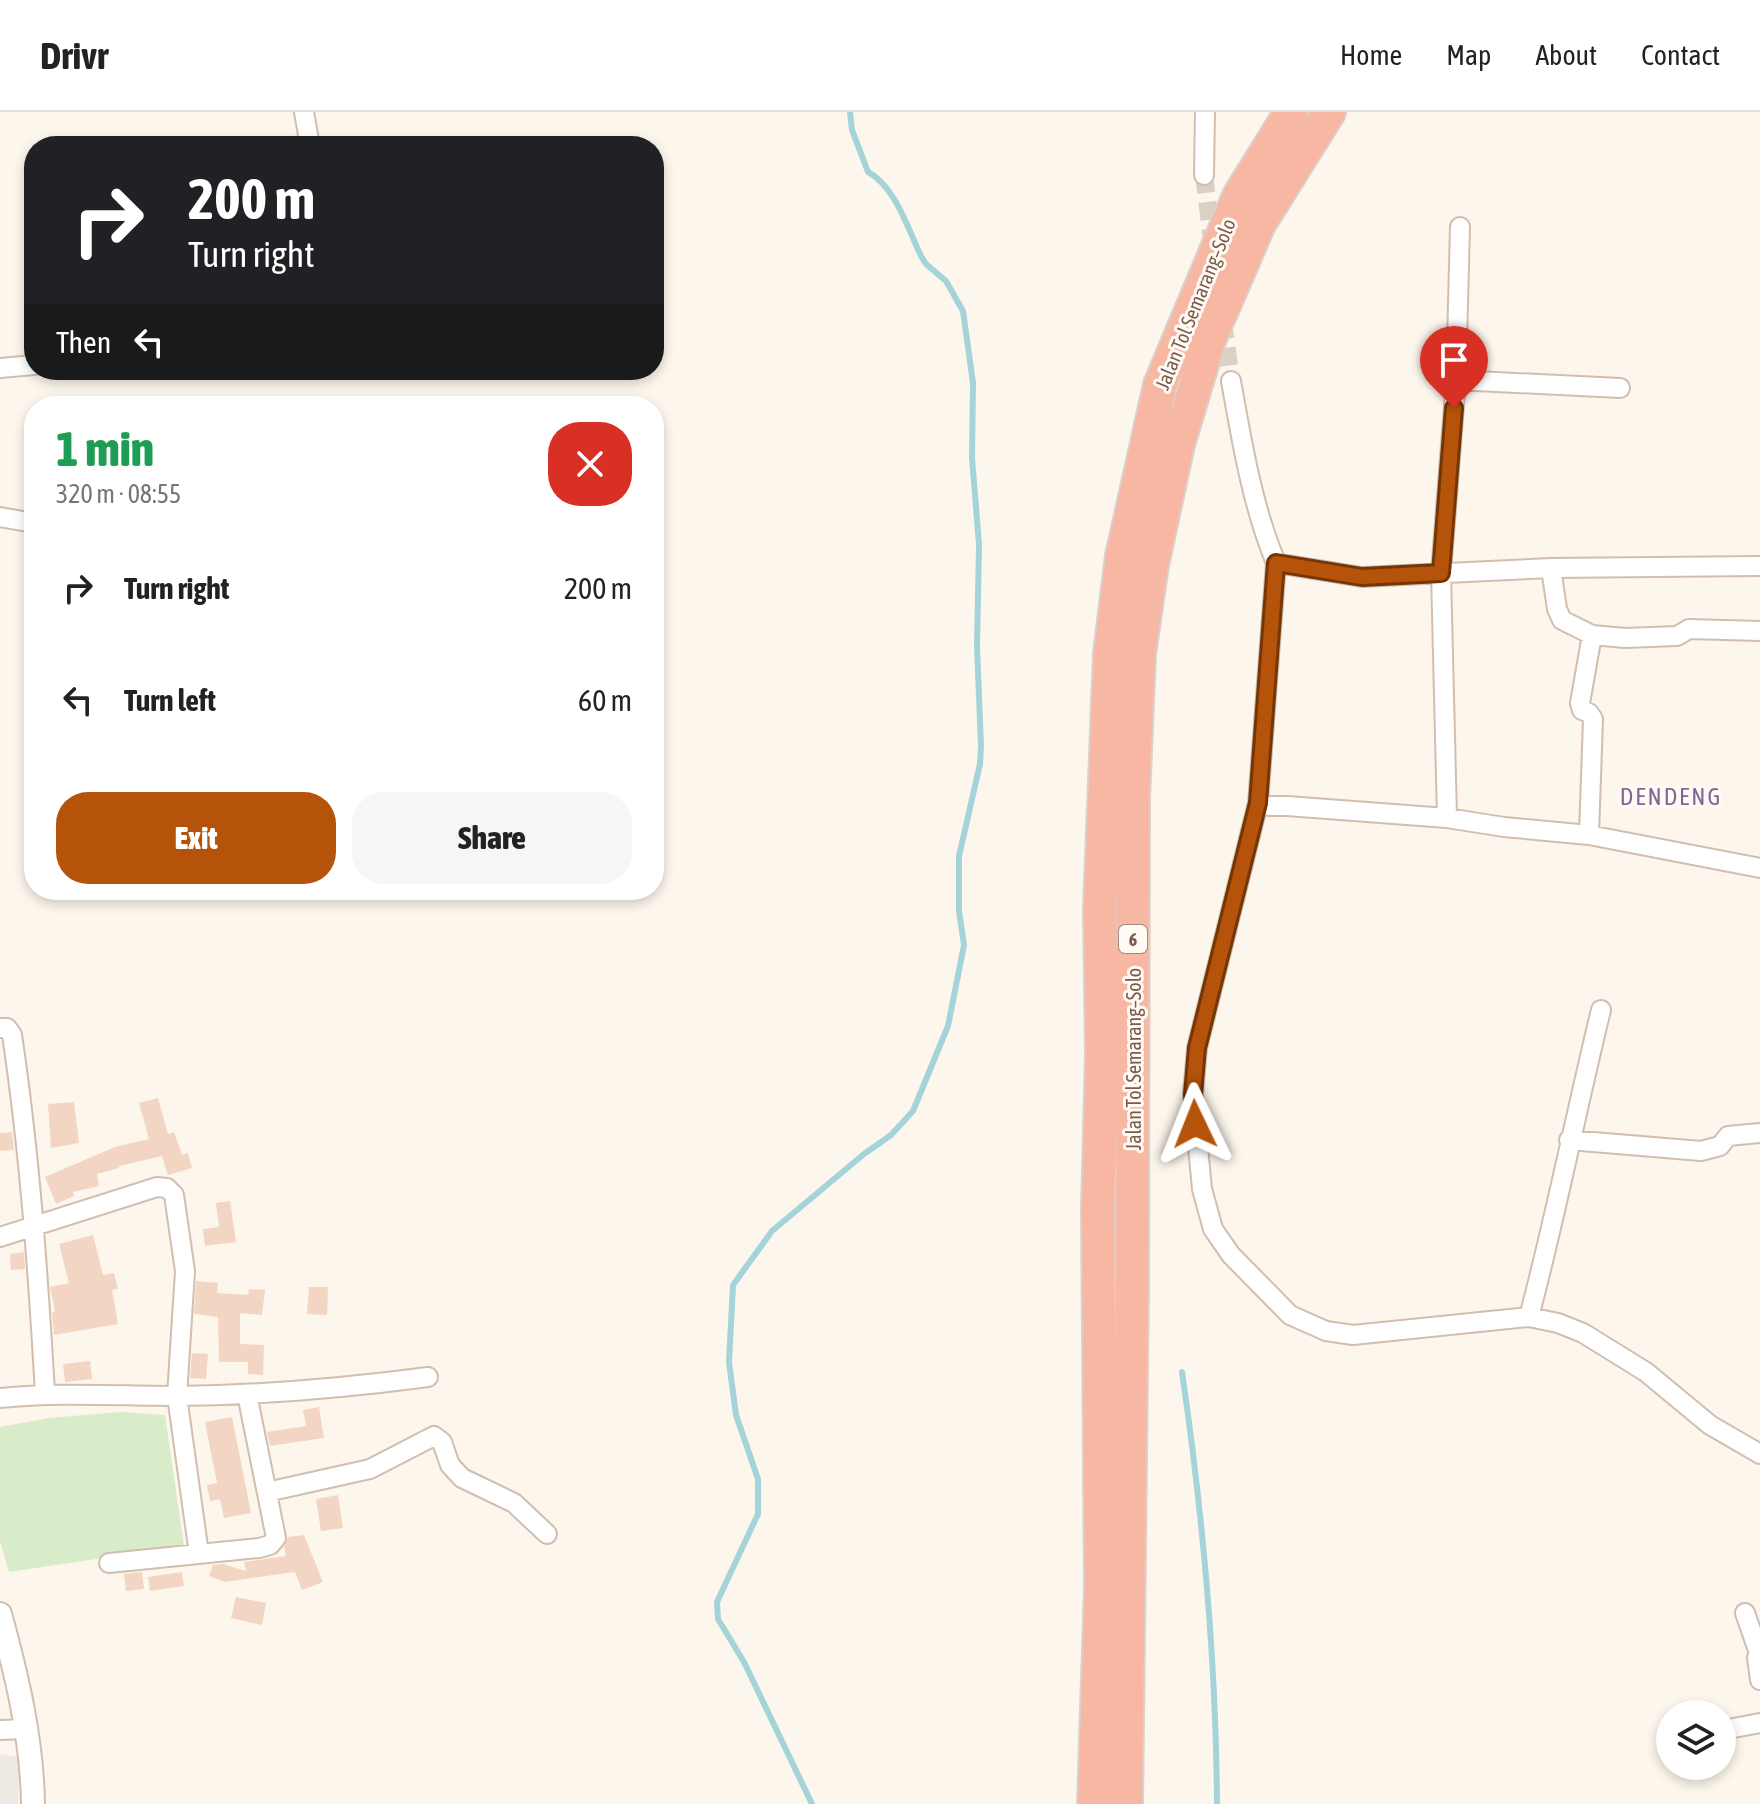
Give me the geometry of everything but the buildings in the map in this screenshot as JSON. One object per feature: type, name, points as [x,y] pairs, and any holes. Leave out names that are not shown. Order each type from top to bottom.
[{"type":"highway","name":"Jalan Tol Semarang–Solo","points":[[1094,1804],[1101,1588],[1098,1209],[1102,1055],[1100,908],[1112,640],[1122,556],[1160,385],[1239,196],[1291,112]]},
{"type":"highway","name":"Jalan Tol Semarang–Solo","points":[[1126,1804],[1133,799],[1139,653],[1152,565],[1178,444],[1210,338],[1259,224],[1329,112]]},
{"type":"street","points":[[304,112],[308,136]]},
{"type":"street","points":[[1204,175],[1205,112]]},
{"type":"street","points":[[1447,818],[1441,573],[1456,380],[1460,227]]},
{"type":"street","points":[[0,368],[24,366]]},
{"type":"street","points":[[1456,380],[1620,388]]},
{"type":"street","points":[[1231,381],[1249,476],[1265,537],[1276,563],[1258,803],[1197,1048],[1193,1094],[1198,1153],[1202,1189],[1213,1229],[1231,1255],[1290,1315],[1326,1331],[1353,1335],[1529,1317],[1558,1323],[1583,1333],[1646,1372],[1710,1425],[1760,1454]]},
{"type":"street","points":[[0,517],[24,521]]},
{"type":"street","points":[[1276,563],[1362,577],[1551,568],[1760,566]]},
{"type":"street","points":[[1551,568],[1557,609],[1562,620],[1592,635],[1639,638],[1677,636],[1689,629],[1760,631]]},
{"type":"street","points":[[1589,835],[1593,719],[1582,710],[1580,703],[1592,635]]},
{"type":"street","points":[[1258,803],[1447,818],[1589,835],[1760,868]]},
{"type":"street","points":[[1529,1317],[1554,1225],[1569,1140],[1601,1010]]},
{"type":"street","points":[[0,1028],[7,1028],[12,1035],[36,1223],[45,1393]]},
{"type":"street","points":[[1569,1140],[1701,1151],[1720,1146],[1728,1136],[1760,1133]]},
{"type":"street","points":[[0,1237],[36,1223],[157,1187],[167,1188],[174,1195],[185,1271],[177,1396],[199,1554]]},
{"type":"street","points":[[0,1398],[45,1393],[247,1394],[428,1377]]},
{"type":"street","points":[[109,1563],[270,1545],[276,1538],[247,1394]]},
{"type":"street","points":[[267,1492],[370,1469],[434,1436],[442,1442],[450,1465],[462,1478],[514,1503],[547,1534]]},
{"type":"street","points":[[1745,1613],[1760,1653],[1757,1658],[1760,1680]]},
{"type":"street","points":[[0,1614],[18,1680],[33,1804]]},
{"type":"street","points":[[1736,1728],[1760,1723]]},
{"type":"street","points":[[0,1730],[26,1729]]},
{"type":"shaded area","points":[[0,1754],[19,1757],[18,1804],[0,1804]]},
{"type":"green space","points":[[120,1412],[165,1415],[184,1546],[9,1572],[0,1541],[0,1427],[49,1418]]},
{"type":"waterway","points":[[812,1804],[744,1662],[718,1619],[717,1602],[758,1514],[758,1479],[736,1415],[729,1362],[733,1285],[772,1231],[891,1135],[913,1111],[948,1026],[964,945],[959,911],[959,856],[981,747],[977,646],[979,544],[972,458],[973,383],[963,311],[946,281],[921,256],[906,221],[886,187],[868,172],[852,130],[850,112]]},
{"type":"waterway","points":[[1182,1372],[1207,1588],[1217,1804]]},
{"type":"tunnel","points":[[1204,175],[1213,248]]},
{"type":"tunnel","points":[[1223,321],[1231,381]]},
{"type":"district","name":"DENDENG","points":[[1671,796]]},
{"type":"route","points":[[1195,1124],[1193,1094],[1197,1048],[1258,803],[1276,563],[1362,577],[1441,573],[1454,408]]}]
